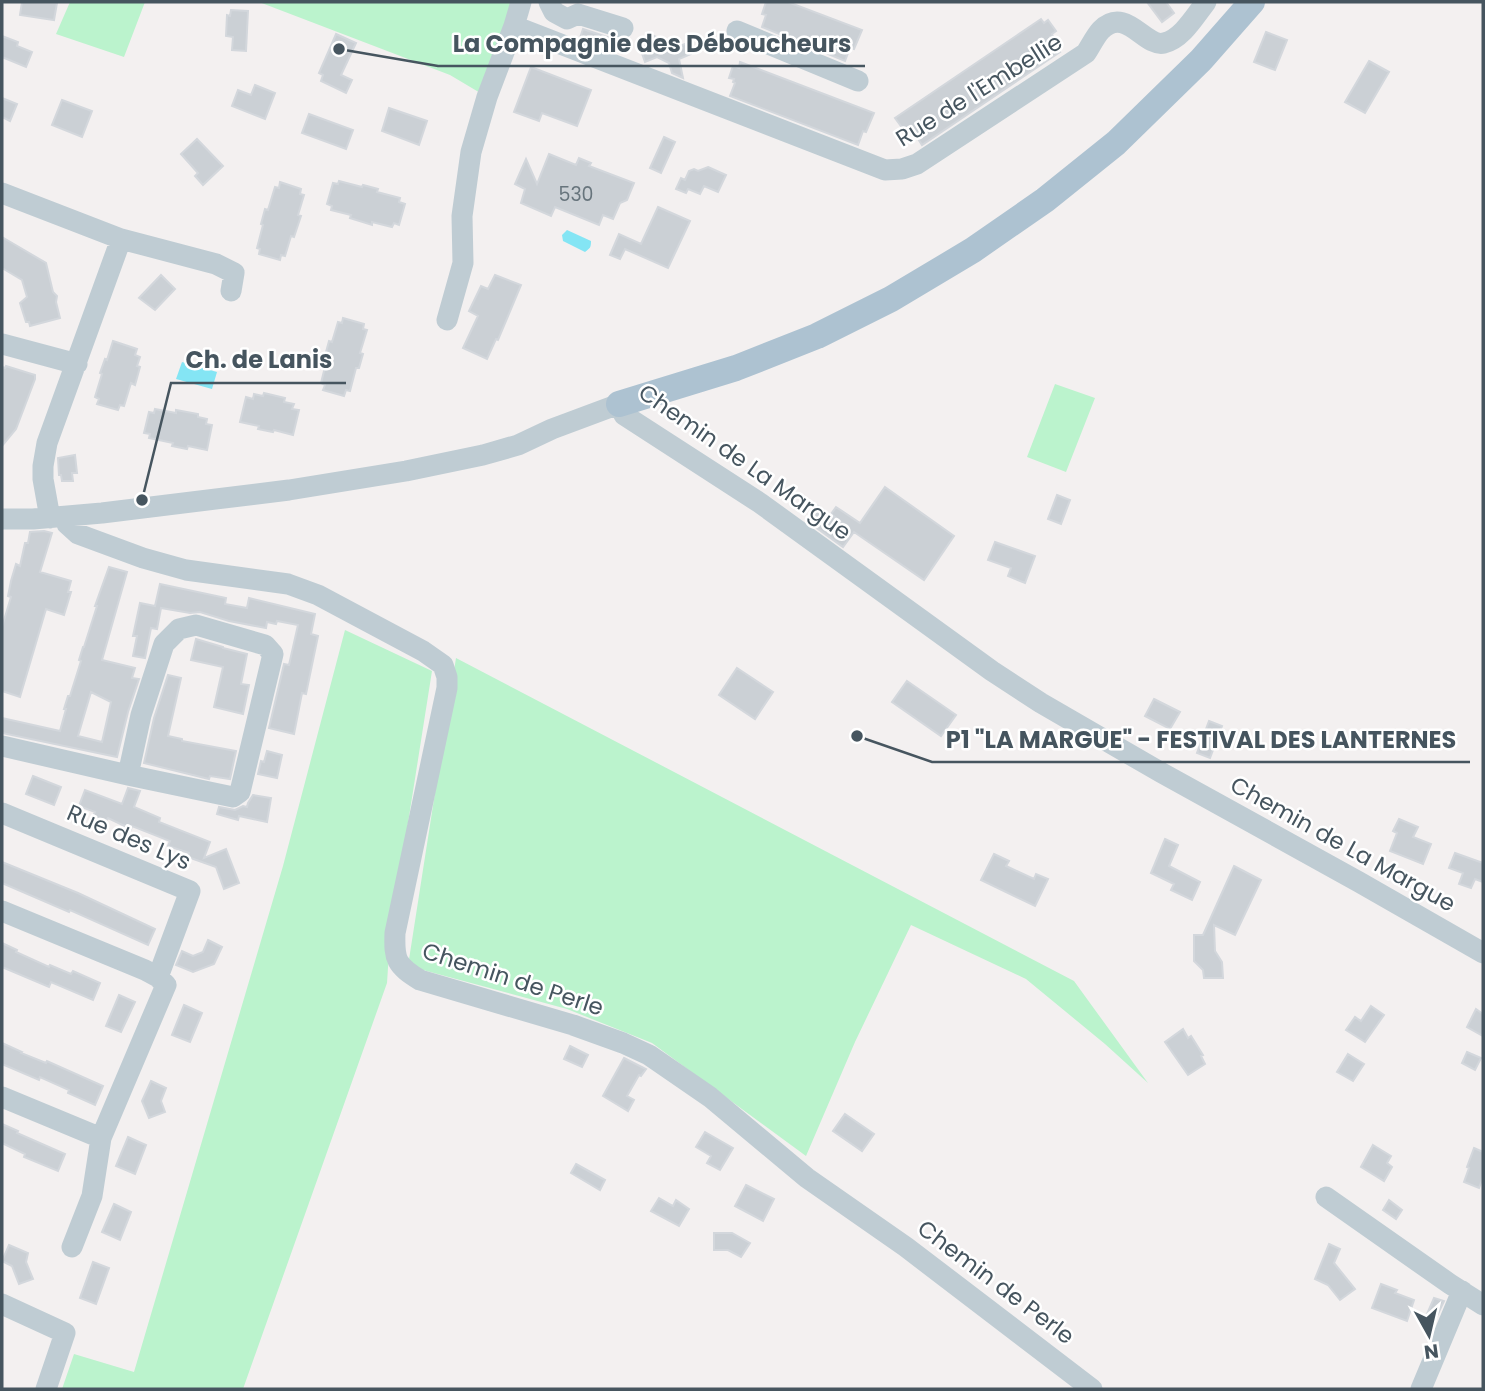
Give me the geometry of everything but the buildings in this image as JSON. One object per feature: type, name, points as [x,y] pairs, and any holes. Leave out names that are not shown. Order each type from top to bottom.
[{"type":"main road","points":[[619,404],[736,368],[817,336],[891,299],[973,250],[1045,200],[1116,143],[1200,60],[1250,2]]},
{"type":"street","points":[[447,320],[463,263],[462,216],[471,152],[487,97],[522,2]]},
{"type":"street","points":[[549,2],[554,12],[567,19],[576,8],[623,28]]},
{"type":"street","name":"Rue de l'Embellie","points":[[514,26],[885,170],[902,169],[928,157],[1086,53],[1100,30],[1112,23],[1126,23],[1154,43],[1160,44],[1177,37],[1206,2]]},
{"type":"street","points":[[737,31],[858,80]]},
{"type":"street","points":[[2,193],[121,239],[216,264],[234,273],[231,291]]},
{"type":"street","points":[[58,518],[45,492],[43,466],[47,443],[121,239]]},
{"type":"street","points":[[2,344],[77,364]]},
{"type":"street","name":"Chemin de La Margue","points":[[2,519],[58,518],[289,490],[419,468],[518,445],[619,404],[624,415],[760,503],[992,671],[1041,703],[1483,953]]},
{"type":"street","name":"Chemin de Perle","points":[[58,518],[78,534],[143,558],[186,570],[288,584],[318,595],[422,650],[443,665],[447,688],[395,933],[394,950],[405,971],[420,980],[573,1026],[649,1055],[710,1097],[807,1178],[906,1247],[1092,1389]]},
{"type":"street","points":[[2,746],[128,775],[233,797],[240,792],[273,654],[265,645],[195,625],[179,629],[164,644],[141,715],[128,775]]},
{"type":"street","name":"Rue des Lys","points":[[2,813],[190,891],[158,977],[166,985],[101,1138],[92,1196],[72,1247]]},
{"type":"street","points":[[2,911],[158,977]]},
{"type":"street","points":[[2,1097],[101,1138]]},
{"type":"street","points":[[1326,1197],[1483,1305]]},
{"type":"street","points":[[1421,1389],[1462,1291]]},
{"type":"street","points":[[2,1304],[65,1333],[46,1389]]},
{"type":"green space","points":[[70,2],[145,2],[124,57],[56,34]]},
{"type":"green space","points":[[259,2],[521,2],[487,97],[450,75]]},
{"type":"green space","points":[[1055,384],[1095,398],[1066,472],[1027,457]]},
{"type":"green space","points":[[345,630],[432,671],[390,937],[387,983],[243,1389],[62,1389],[74,1354],[134,1372],[283,866]]},
{"type":"green space","points":[[456,658],[1074,981],[1148,1083],[1026,979],[911,925],[855,1042],[806,1156],[652,1043],[567,1009],[408,966]]},
{"type":"water","points":[[567,230],[591,241],[589,249],[585,252],[563,241],[562,235]]},
{"type":"water","points":[[182,362],[217,372],[212,389],[176,379]]},
{"type":"place","name":"La Compagnie des Déboucheurs","points":[[339,49]]},
{"type":"place","name":"Ch. de Lanis","points":[[142,500]]},
{"type":"place","name":"P1 \"LA MARGUE\" - FESTIVAL DES LANTERNES","points":[[857,736]]}]
